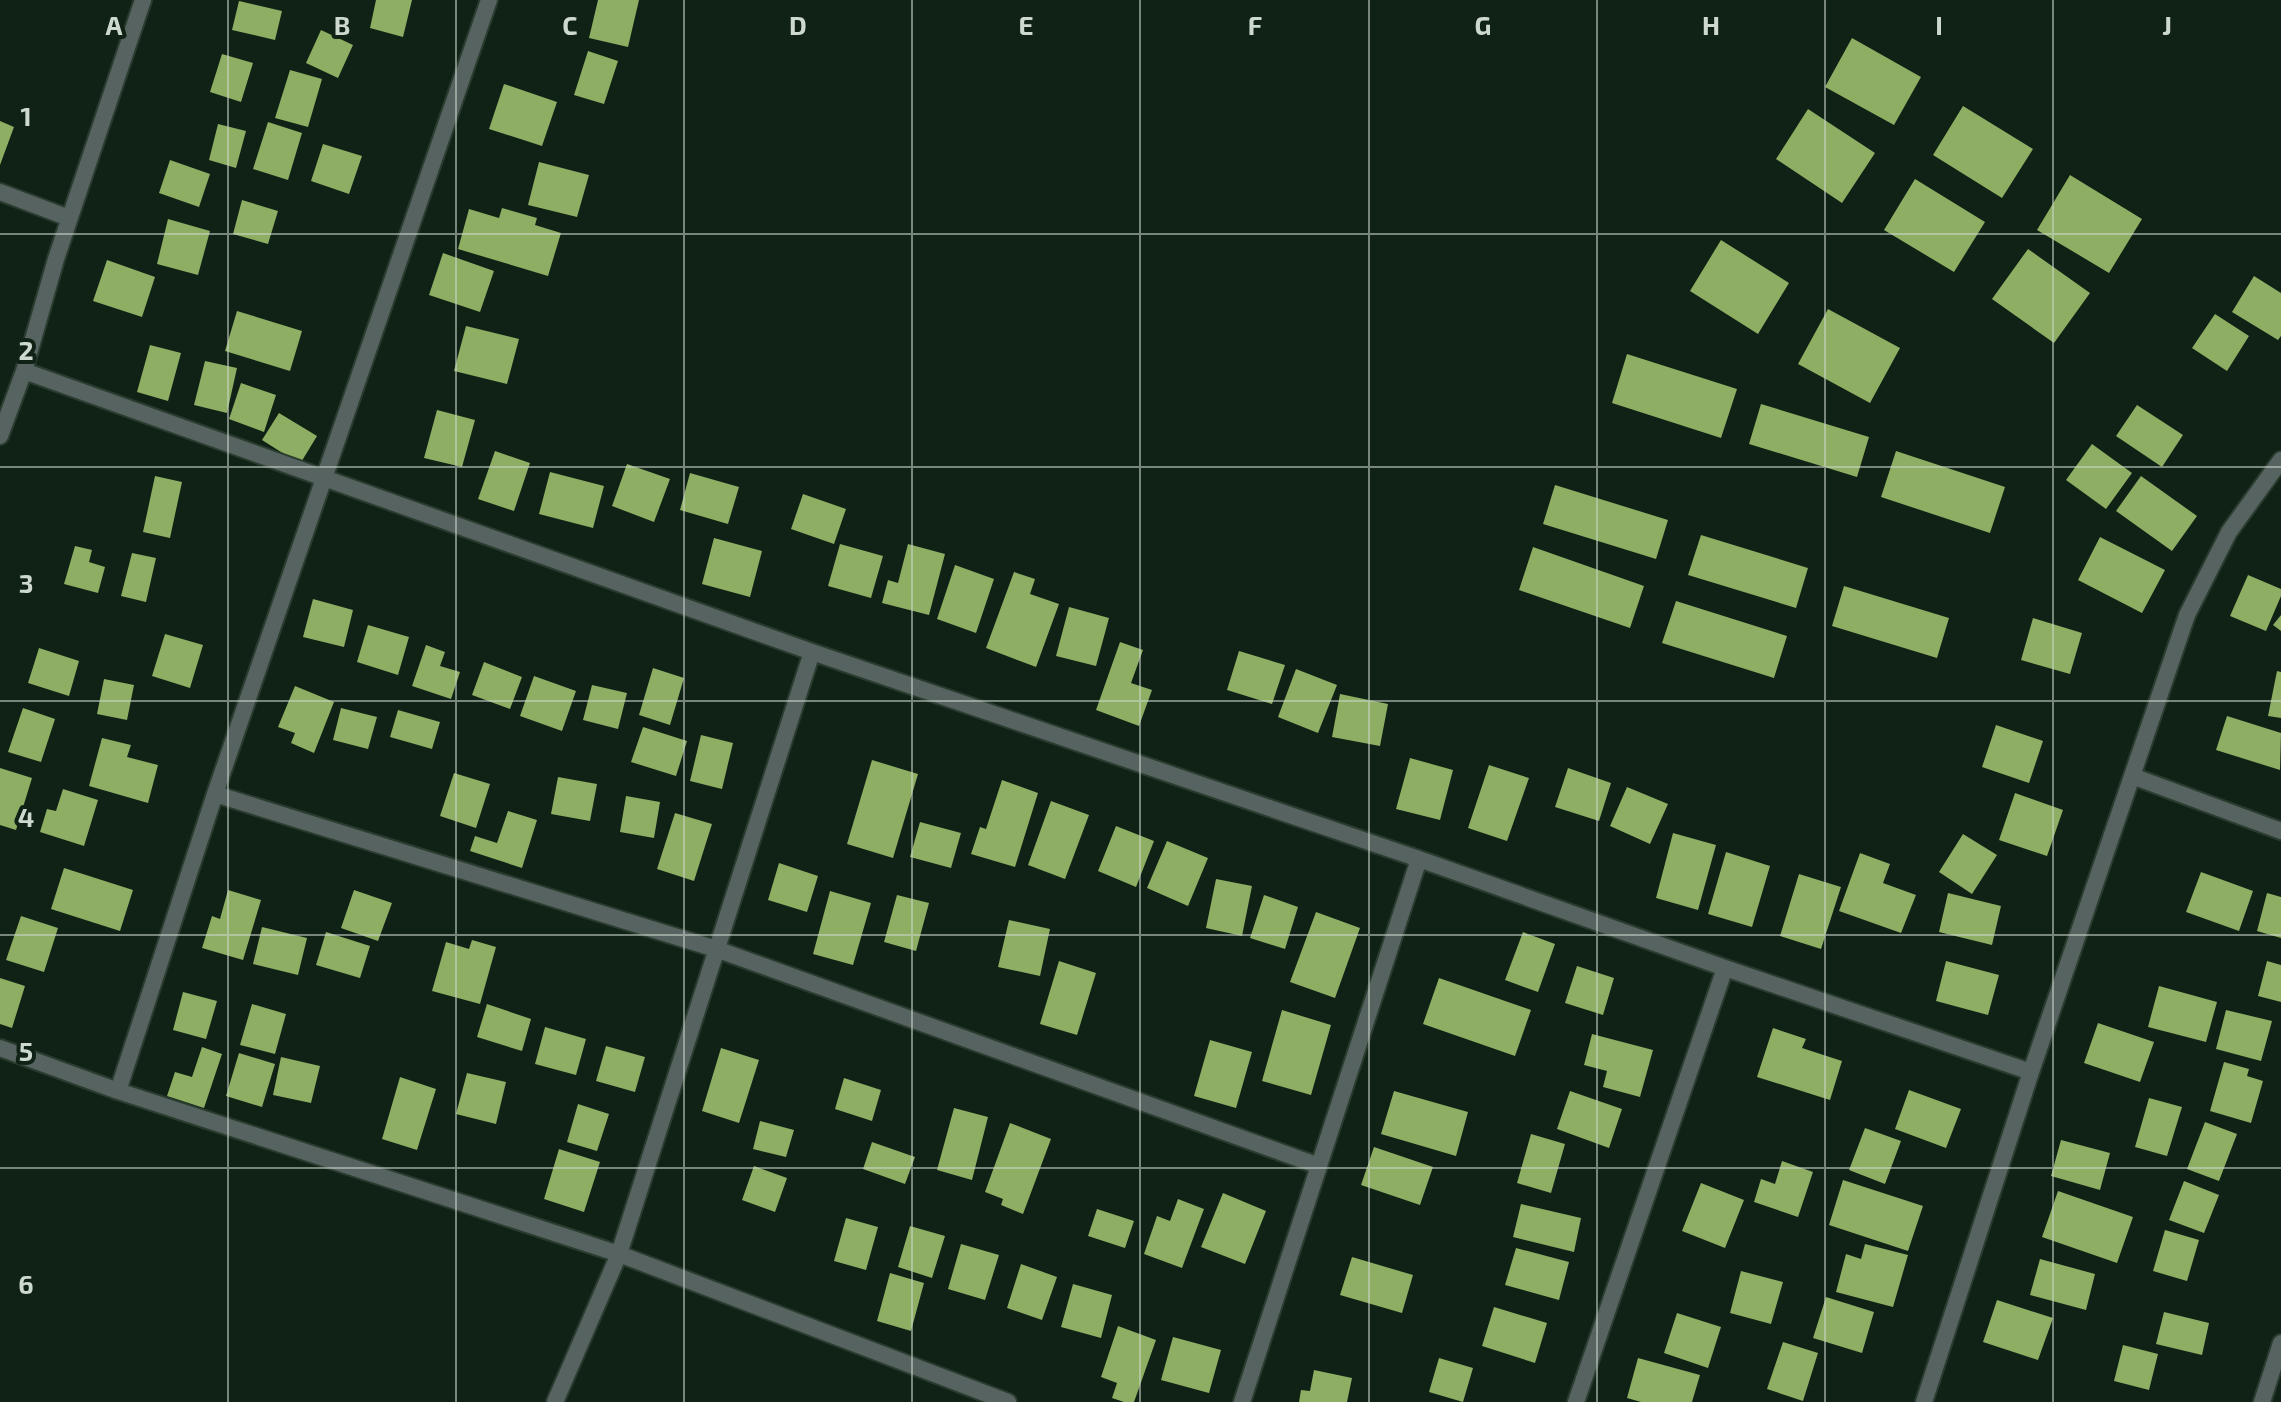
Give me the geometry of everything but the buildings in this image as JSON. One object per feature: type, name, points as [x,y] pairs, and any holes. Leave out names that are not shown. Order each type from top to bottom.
[{"type":"street","points":[[0,436],[24,371],[69,218],[143,0]]},
{"type":"street","points":[[118,1091],[215,794],[489,0]]},
{"type":"street","points":[[0,192],[69,218]]},
{"type":"street","points":[[24,371],[812,652],[2031,1072]]},
{"type":"street","points":[[1924,1402],[2031,1072],[2187,615],[2229,532],[2281,460]]},
{"type":"street","points":[[555,1402],[619,1254],[812,652]]},
{"type":"street","points":[[2132,776],[2281,831]]},
{"type":"street","points":[[215,794],[716,949],[1319,1166]]},
{"type":"street","points":[[1242,1402],[1419,859]]},
{"type":"street","points":[[1576,1402],[1725,968]]},
{"type":"street","points":[[0,1048],[118,1091],[619,1254],[1008,1402]]},
{"type":"street","points":[[2262,1402],[2281,1343]]}]
